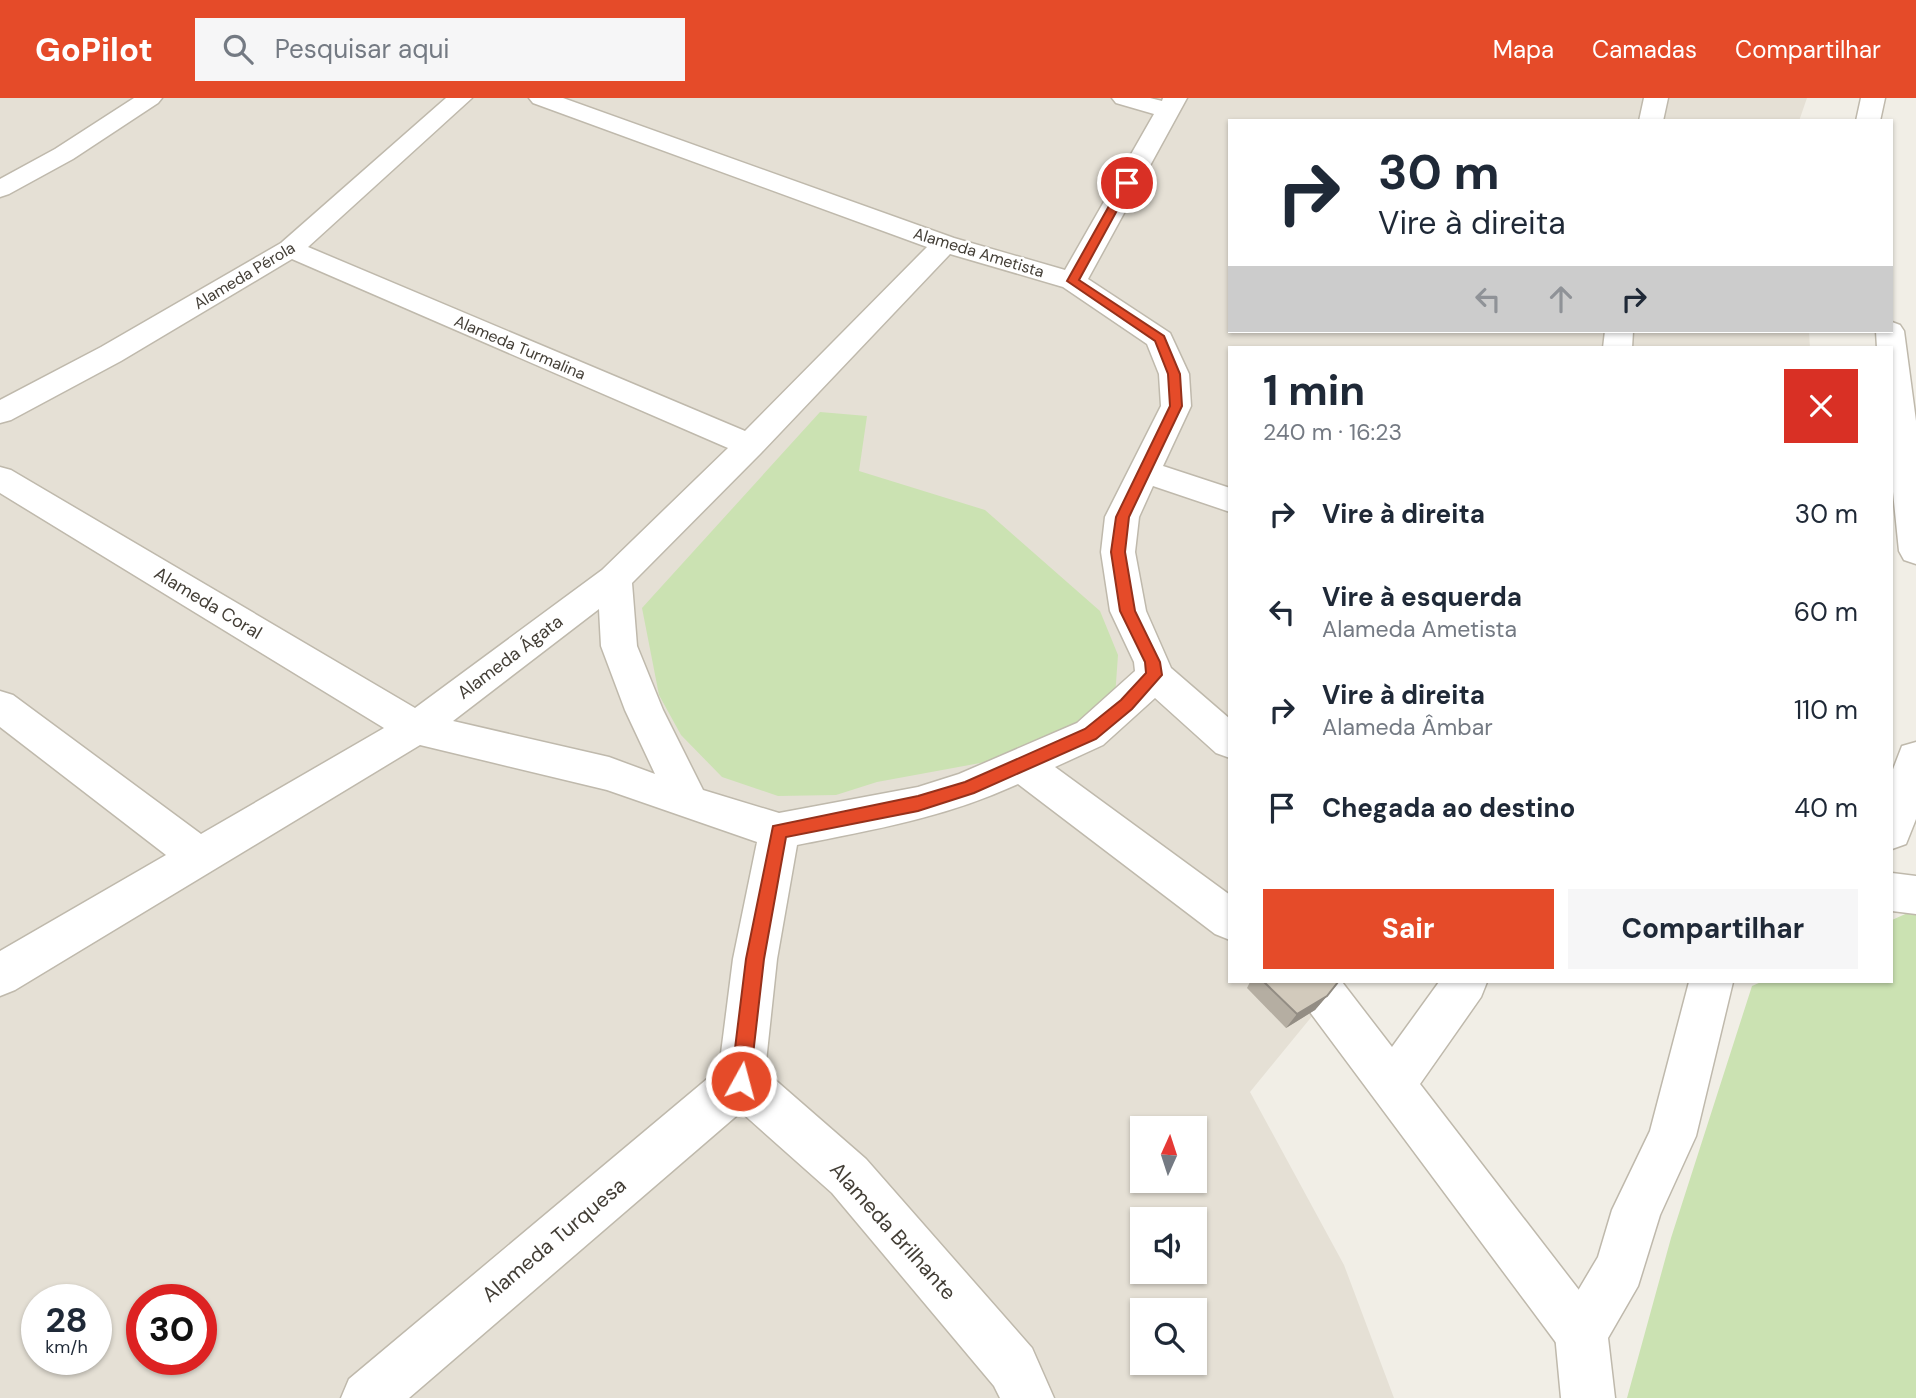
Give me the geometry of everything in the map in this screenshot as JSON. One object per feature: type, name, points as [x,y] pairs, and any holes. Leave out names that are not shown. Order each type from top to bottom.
[{"type":"street","points":[[0,189],[64,154],[150,98]]},
{"type":"street","name":"Alameda Pérola","points":[[0,413],[111,354],[290,249],[460,98]]},
{"type":"street","name":"Alameda Ametista","points":[[541,98],[945,244],[1073,281],[1160,339],[1174,374],[1176,406],[1122,517],[1118,552],[1128,611],[1153,668]]},
{"type":"street","points":[[1073,281],[1171,104],[1124,98]]},
{"type":"street","points":[[1651,119],[1656,98]]},
{"type":"street","points":[[1868,119],[1873,98]]},
{"type":"street","name":"Alameda Ágata","points":[[0,975],[416,728],[614,579],[750,445],[945,244]]},
{"type":"street","name":"Alameda Turmalina","points":[[290,249],[750,445]]},
{"type":"street","points":[[1893,356],[1916,551]]},
{"type":"street","points":[[1146,472],[1228,499]]},
{"type":"street","name":"Alameda Coral","points":[[0,478],[416,728],[609,774],[779,831]]},
{"type":"street","points":[[614,579],[619,646],[644,710],[689,803]]},
{"type":"street","points":[[741,1081],[755,959],[779,831],[918,804],[968,788],[1023,765],[1090,734],[1126,704],[1153,668],[1228,740]]},
{"type":"street","points":[[0,706],[198,855]]},
{"type":"street","points":[[1893,828],[1916,758]]},
{"type":"street","points":[[1023,765],[1228,919]]},
{"type":"street","points":[[1893,892],[1916,895]]},
{"type":"street","points":[[1392,1085],[1464,983]]},
{"type":"street","points":[[1581,1334],[1620,1268],[1637,1210],[1672,1136],[1712,983]]},
{"type":"street","points":[[1318,985],[1581,1334],[1588,1398]]},
{"type":"street","name":"Alameda Turquesa","points":[[368,1398],[741,1081]]},
{"type":"street","name":"Alameda Brilhante","points":[[741,1081],[849,1176],[1013,1367],[1027,1398]]},
{"type":"shaded area","points":[[0,98],[1807,98],[1800,119],[1228,119],[1228,333],[1809,333],[1810,346],[1228,346],[1228,983],[1339,983],[1250,1092],[1344,1265],[1394,1398],[0,1398]]},
{"type":"green space","points":[[820,412],[867,416],[859,471],[985,510],[1100,611],[1118,655],[1115,697],[1087,728],[1002,759],[877,782],[836,795],[778,796],[722,777],[681,735],[659,695],[642,608]]},
{"type":"green space","points":[[1912,911],[1916,912],[1916,1398],[1627,1398],[1671,1238],[1752,986],[1759,983],[1893,983],[1893,920]]},
{"type":"building","points":[[1265,983],[1337,983],[1327,996],[1297,1014]]},
{"type":"route","points":[[741,1081],[755,959],[779,831],[918,804],[968,788],[1090,734],[1126,704],[1154,675],[1153,662],[1128,611],[1118,552],[1122,517],[1176,406],[1174,374],[1160,339],[1073,281],[1127,183]]}]
